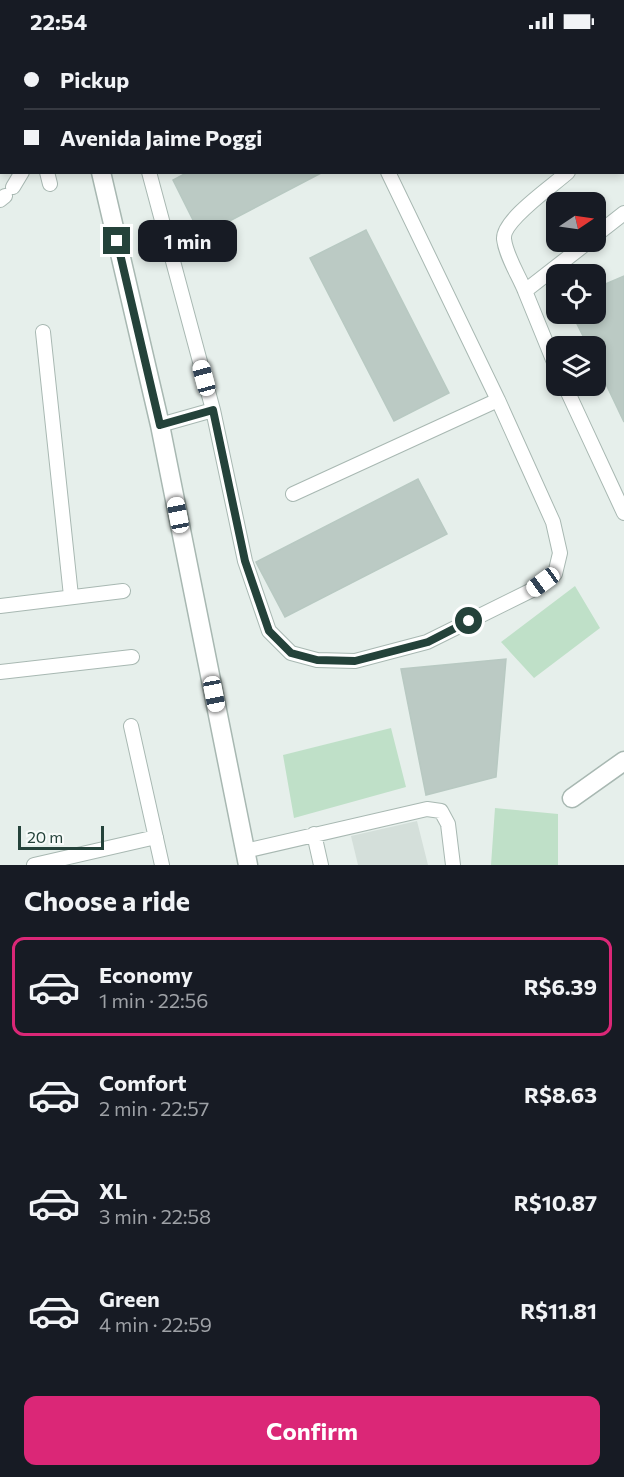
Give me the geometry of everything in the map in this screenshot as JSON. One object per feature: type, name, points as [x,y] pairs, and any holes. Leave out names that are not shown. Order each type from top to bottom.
[{"type":"street","points":[[101,174],[160,425],[247,858]]},
{"type":"street","points":[[572,798],[624,761]]},
{"type":"lane","points":[[6,195],[21,174]]},
{"type":"lane","points":[[150,174],[213,410],[245,561],[269,631],[291,653],[317,660],[355,661],[428,642],[532,590],[555,574],[560,553],[553,522],[498,400],[389,174]]},
{"type":"lane","points":[[546,342],[504,240],[505,231],[518,215],[566,174]]},
{"type":"lane","points":[[606,227],[624,213]]},
{"type":"lane","points":[[525,291],[575,252]]},
{"type":"lane","points":[[43,332],[71,596]]},
{"type":"lane","points":[[570,396],[624,513]]},
{"type":"lane","points":[[293,494],[498,400]]},
{"type":"lane","points":[[160,425],[213,410]]},
{"type":"lane","points":[[0,606],[123,591]]},
{"type":"lane","points":[[0,672],[132,657]]},
{"type":"lane","points":[[131,726],[162,865]]},
{"type":"lane","points":[[247,858],[314,834],[427,808],[441,811],[447,824],[453,865]]},
{"type":"lane","points":[[314,834],[321,865]]},
{"type":"lane","points":[[34,865],[156,837]]},
{"type":"shaded area","points":[[417,821],[428,865],[358,865],[351,836]]},
{"type":"green space","points":[[575,586],[600,628],[534,678],[501,642]]},
{"type":"green space","points":[[391,728],[406,787],[294,818],[283,755]]},
{"type":"green space","points":[[495,808],[558,814],[558,865],[491,865]]},
{"type":"building","points":[[184,174],[319,174],[201,236],[173,180]]},
{"type":"building","points":[[366,230],[449,393],[394,421],[310,258]]},
{"type":"building","points":[[624,276],[624,422],[606,384],[606,336],[583,336],[577,324],[606,324],[606,284]]},
{"type":"building","points":[[418,479],[447,534],[285,617],[256,562]]},
{"type":"building","points":[[506,659],[496,777],[426,795],[401,669]]},
{"type":"route","points":[[117,241],[160,425],[213,410],[245,561],[269,631],[291,653],[317,660],[355,661],[428,642],[469,621]]}]
